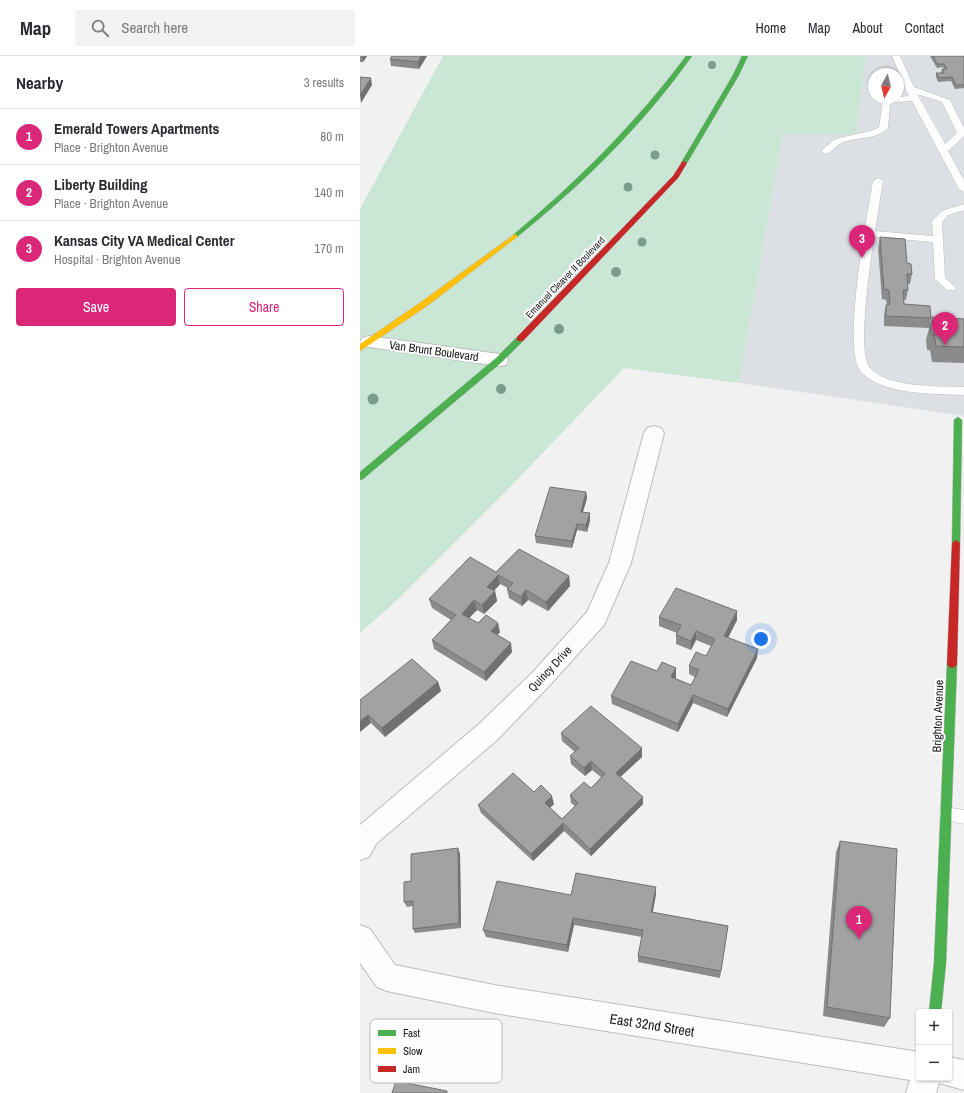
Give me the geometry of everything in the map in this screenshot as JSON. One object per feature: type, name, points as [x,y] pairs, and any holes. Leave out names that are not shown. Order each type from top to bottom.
[{"type":"main road","points":[[365,345],[499,248],[562,196],[615,146],[655,100],[690,56]]},
{"type":"main road","name":"Emanuel Cleaver II Boulevard","points":[[360,477],[499,360],[554,305],[676,177],[736,75],[745,56]]},
{"type":"main road","name":"Brighton Avenue","points":[[935,1009],[940,963],[955,586],[958,420]]},
{"type":"street","name":"Van Brunt Boulevard","points":[[365,345],[499,360]]},
{"type":"street","name":"Quincy Drive","points":[[360,848],[367,835],[488,732],[541,679],[596,618],[620,563],[654,433]]},
{"type":"street","name":"East 32nd Street","points":[[360,939],[387,978],[494,1000],[916,1067]]},
{"type":"street","points":[[952,1073],[964,1075]]},
{"type":"street","points":[[921,1093],[925,1081]]},
{"type":"lane","points":[[896,56],[910,89],[964,189]]},
{"type":"lane","points":[[910,89],[946,100],[962,133],[944,150]]},
{"type":"lane","points":[[826,151],[836,142],[852,137],[875,134],[883,128],[886,104],[894,99],[915,98]]},
{"type":"lane","points":[[878,181],[858,328],[861,363],[864,369],[889,383],[906,387],[964,391]]},
{"type":"lane","points":[[950,288],[940,278],[937,221],[949,211],[964,207]]},
{"type":"lane","points":[[870,234],[937,239]]},
{"type":"lane","points":[[946,814],[964,817]]},
{"type":"shaded area","points":[[866,56],[964,56],[964,416],[739,383],[783,134],[856,134]]},
{"type":"green space","points":[[443,56],[866,56],[856,134],[783,134],[739,383],[624,368],[512,485],[395,602],[360,633],[360,209]]},
{"type":"building","points":[[392,56],[421,56],[418,62],[390,59]]},
{"type":"building","points":[[933,56],[964,56],[964,85],[956,85],[952,77],[939,78],[936,73],[944,73],[942,69],[947,69],[944,64],[937,64]]},
{"type":"building","points":[[360,77],[371,78],[360,95]]},
{"type":"building","points":[[880,237],[905,239],[907,263],[911,264],[912,274],[907,274],[908,290],[903,290],[904,304],[930,306],[931,318],[886,316],[886,305],[890,304],[889,290],[884,289]]},
{"type":"building","points":[[932,317],[964,319],[964,347],[936,346],[934,334],[931,334],[930,324],[933,324]]},
{"type":"building","points":[[550,487],[586,492],[581,512],[590,513],[586,525],[577,524],[572,541],[535,536]]},
{"type":"building","points":[[519,549],[569,576],[546,602],[526,590],[521,597],[507,589],[513,583],[498,575],[487,587],[495,591],[482,605],[474,600],[462,614],[478,623],[486,615],[498,623],[491,631],[511,643],[484,672],[432,640],[456,615],[429,599],[470,557],[496,572]]},
{"type":"building","points":[[676,588],[737,611],[724,636],[758,649],[728,709],[693,695],[678,724],[611,696],[631,661],[657,671],[662,662],[676,668],[671,677],[691,685],[699,670],[689,666],[696,652],[706,656],[715,639],[696,631],[691,641],[676,635],[681,625],[659,617]]},
{"type":"building","points":[[412,659],[438,682],[382,728],[368,715],[360,721],[360,700]]},
{"type":"building","points":[[591,706],[642,748],[616,773],[643,797],[590,849],[563,823],[531,854],[478,805],[513,773],[534,792],[541,785],[552,796],[545,803],[562,819],[578,803],[570,795],[584,782],[591,788],[605,774],[591,761],[584,768],[570,756],[579,748],[561,733]]},
{"type":"building","points":[[840,841],[897,849],[890,1018],[827,1007]]},
{"type":"building","points":[[458,848],[459,923],[413,929],[413,901],[404,902],[404,882],[411,881],[411,854]]},
{"type":"building","points":[[576,873],[656,887],[651,912],[728,926],[721,971],[638,956],[643,930],[573,918],[567,945],[483,930],[497,881],[571,895]]},
{"type":"building","points":[[395,1083],[406,1083],[447,1091],[447,1093],[392,1093]]},
{"type":"traffic: fast","points":[[515,236],[563,195],[608,152],[650,106],[689,56]]},
{"type":"traffic: fast","points":[[684,163],[736,75],[745,56]]},
{"type":"traffic: fast","points":[[360,477],[499,360],[520,339]]},
{"type":"traffic: fast","points":[[956,543],[958,420]]},
{"type":"traffic: fast","points":[[935,1009],[940,963],[952,664]]},
{"type":"traffic: slow","points":[[360,348],[424,304],[515,236]]},
{"type":"traffic: jam","points":[[520,339],[676,177],[684,163]]},
{"type":"traffic: jam","points":[[952,664],[956,543]]},
{"type":"place","name":"Kansas City VA Medical Center","points":[[862,258]]},
{"type":"place","name":"Liberty Building","points":[[945,345]]},
{"type":"place","name":"Emerald Towers Apartments","points":[[859,939]]}]
